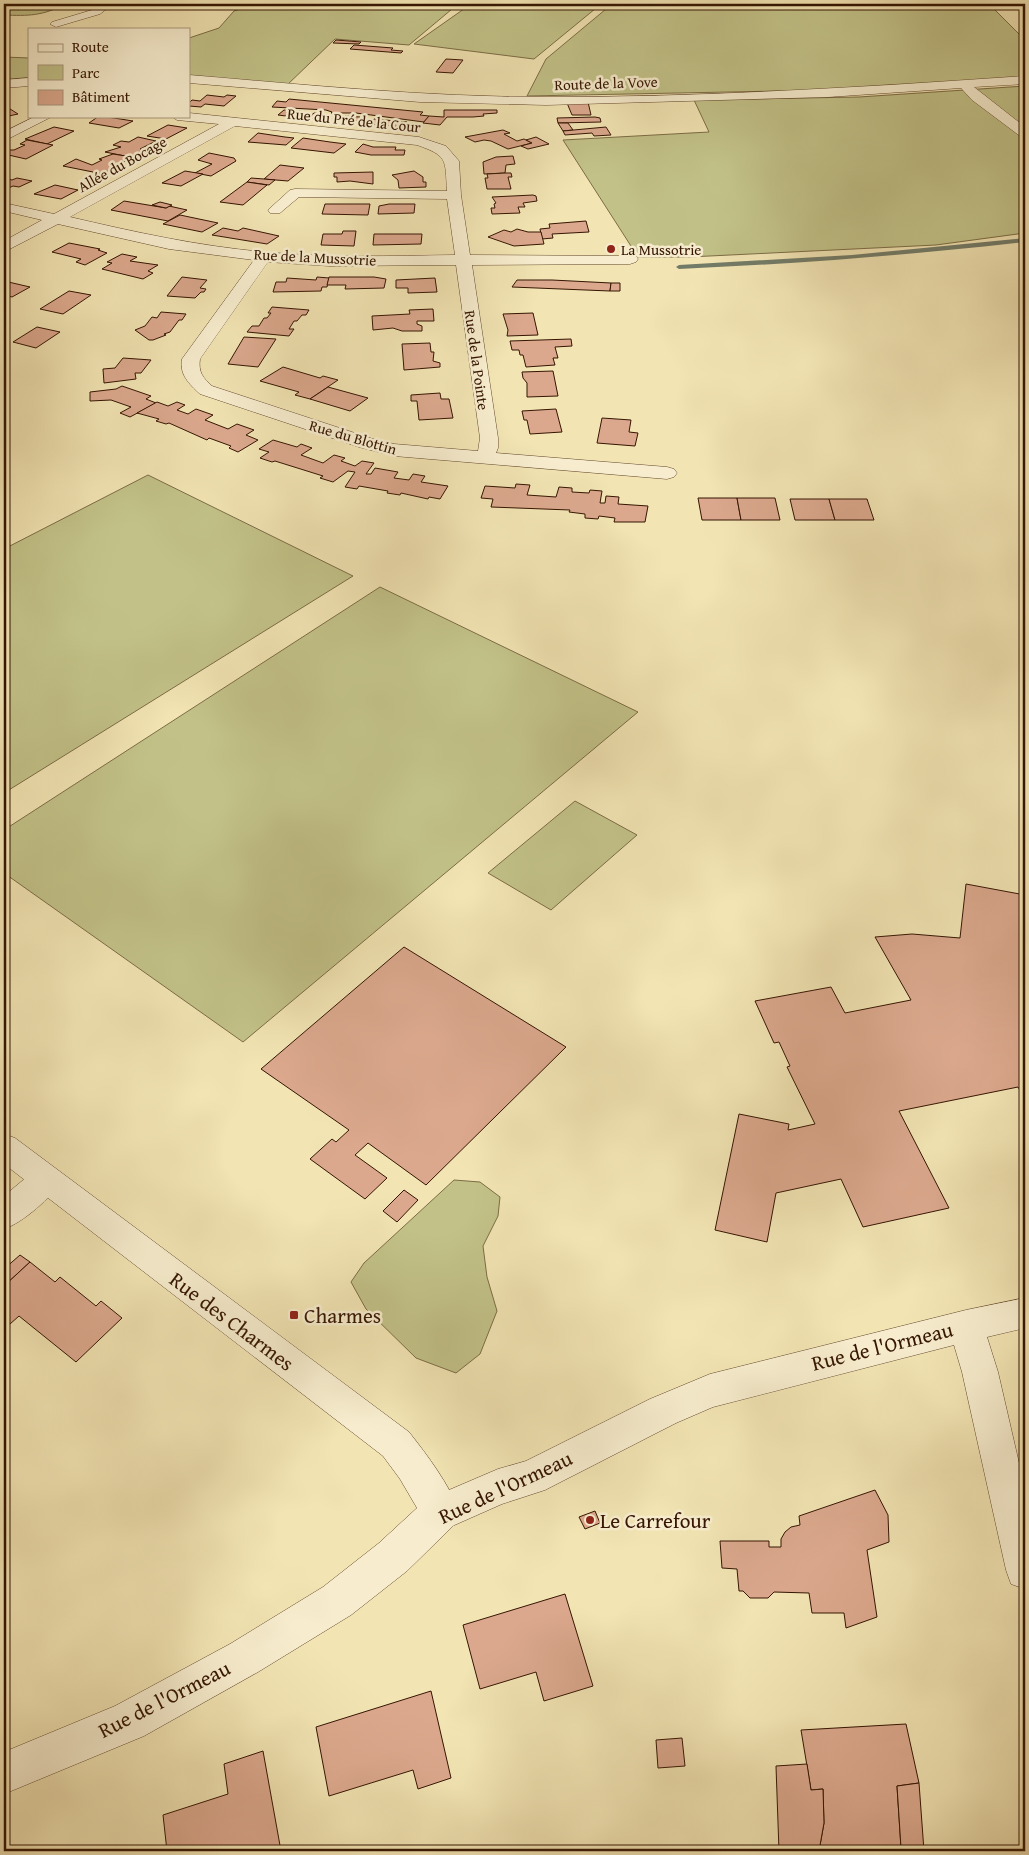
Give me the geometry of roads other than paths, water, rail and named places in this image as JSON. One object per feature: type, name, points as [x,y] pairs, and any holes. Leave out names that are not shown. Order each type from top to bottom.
[{"type":"street","points":[[56,24],[96,12],[107,4]]},
{"type":"street","name":"Route de la Vove","points":[[190,79],[420,98],[546,101],[828,93],[1025,80]]},
{"type":"street","points":[[4,84],[28,82]]},
{"type":"street","points":[[965,85],[977,97],[1025,133]]},
{"type":"street","points":[[4,137],[43,118]]},
{"type":"street","name":"Rue du Pré de la Cour","points":[[190,118],[419,141],[441,149],[452,161],[454,195],[463,260]]},
{"type":"street","name":"Allée du Bocage","points":[[4,247],[231,123]]},
{"type":"street","points":[[275,210],[295,193],[454,195]]},
{"type":"street","name":"Rue de la Mussotrie","points":[[4,207],[169,244],[264,256],[330,261],[630,259]]},
{"type":"street","name":"Rue du Blottin","points":[[264,256],[191,359],[189,367],[194,380],[206,390],[366,443],[394,450],[667,474]]},
{"type":"street","name":"Rue de la Pointe","points":[[463,260],[489,438],[489,448],[484,458]]},
{"type":"street","name":"Rue des Charmes","points":[[4,1147],[45,1180],[396,1444],[413,1466],[441,1512]]},
{"type":"street","points":[[4,1215],[45,1180]]},
{"type":"street","name":"Rue de l'Ormeau","points":[[4,1773],[129,1721],[244,1658],[337,1601],[393,1557],[441,1512],[498,1487],[532,1478],[663,1411],[710,1391],[966,1326],[1025,1313]]},
{"type":"street","points":[[966,1326],[980,1372],[1025,1570]]},
{"type":"waterway","points":[[679,267],[852,257],[939,250],[1025,240]]},
{"type":"place","name":"La Mussotrie","points":[[611,249]]},
{"type":"place","name":"Charmes","points":[[294,1315]]},
{"type":"place","name":"Le Carrefour","points":[[590,1520]]}]
